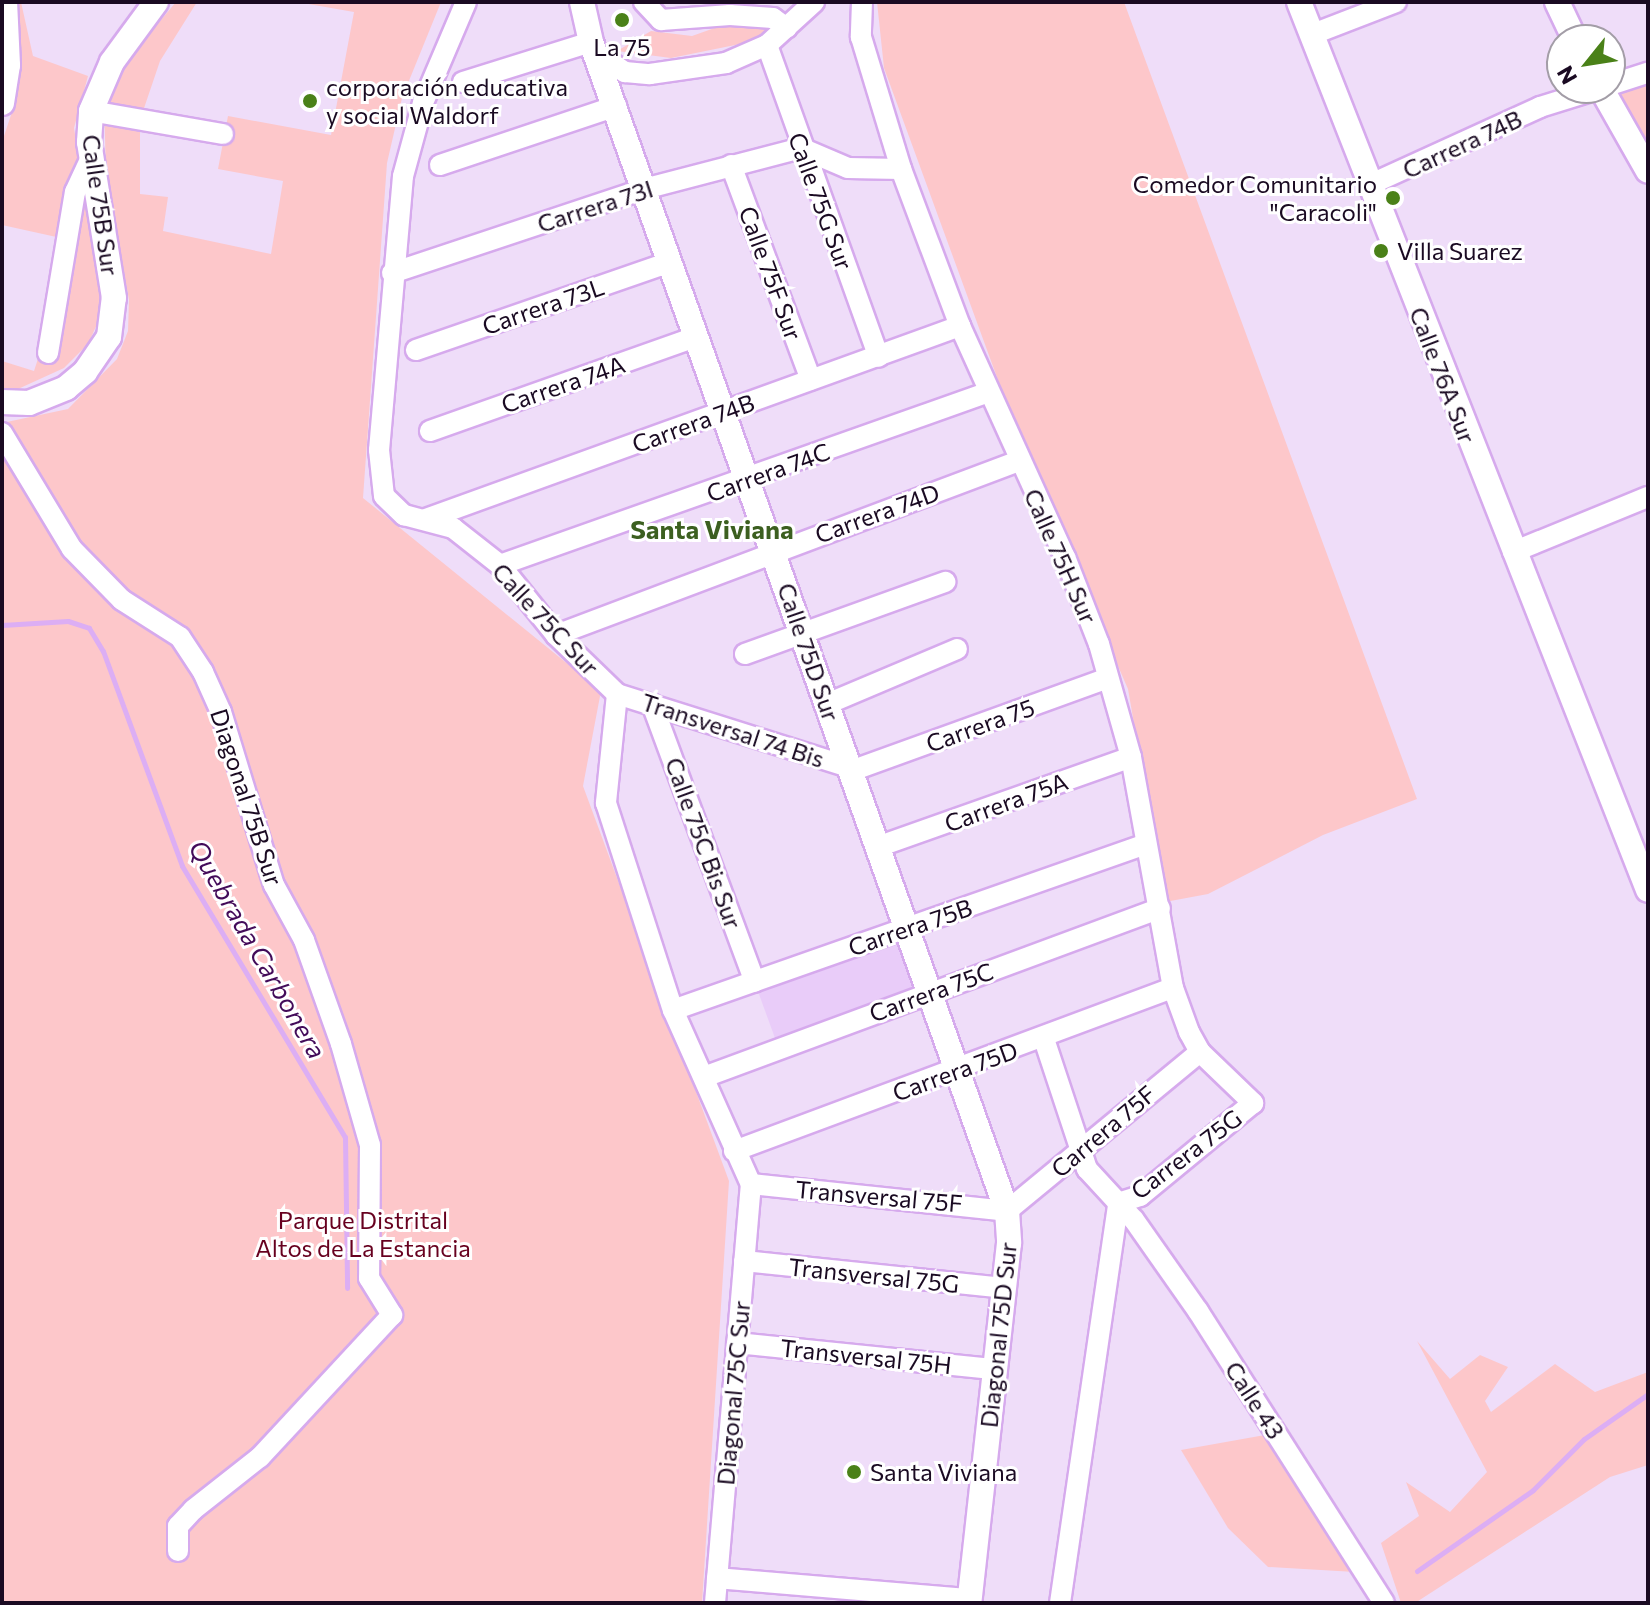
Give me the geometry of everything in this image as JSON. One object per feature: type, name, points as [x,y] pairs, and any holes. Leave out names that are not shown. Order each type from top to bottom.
[{"type":"street","points":[[2,103],[8,65],[5,2]]},
{"type":"street","name":"Calle 75B Sur","points":[[2,402],[44,399],[85,372],[109,337],[114,311],[91,158],[91,111],[112,62],[156,2]]},
{"type":"street","name":"Calle 75C Sur","points":[[466,2],[412,141],[392,273],[379,478],[390,506],[404,515],[453,528],[500,565],[556,635],[617,694],[606,803],[673,1010],[751,1184]]},
{"type":"street","name":"Calle 75D Sur","points":[[582,2],[593,47],[880,846],[1007,1211]]},
{"type":"street","points":[[648,9],[779,16],[814,2]]},
{"type":"street","name":"Calle 75H Sur","points":[[862,2],[861,37],[901,169],[960,326],[1018,461],[1065,557],[1108,678],[1131,757],[1173,988],[1200,1052],[1253,1103]]},
{"type":"street","name":"Calle 76A Sur","points":[[1299,2],[1648,890]]},
{"type":"street","points":[[1313,34],[1396,2]]},
{"type":"street","points":[[1557,2],[1567,24]]},
{"type":"street","points":[[463,82],[593,47],[625,72],[650,74],[726,63],[767,45],[779,16]]},
{"type":"street","name":"Calle 75G Sur","points":[[767,45],[801,148],[879,357]]},
{"type":"street","points":[[1626,80],[1648,73]]},
{"type":"street","name":"Carrera 74B","points":[[1369,185],[1550,104]]},
{"type":"street","points":[[1610,104],[1648,171]]},
{"type":"street","points":[[440,165],[616,106]]},
{"type":"street","points":[[91,111],[223,134]]},
{"type":"street","points":[[801,148],[848,168],[901,169]]},
{"type":"street","name":"Carrera 73I","points":[[392,273],[644,189],[801,148]]},
{"type":"street","points":[[48,353],[75,192],[91,158]]},
{"type":"street","name":"Calle 75F Sur","points":[[731,165],[811,380]]},
{"type":"street","name":"Carrera 73L","points":[[416,350],[670,262]]},
{"type":"street","name":"Carrera 74B","points":[[426,519],[960,326]]},
{"type":"street","name":"Carrera 74A","points":[[430,431],[696,337]]},
{"type":"street","name":"Carrera 74C","points":[[500,565],[749,480],[989,392]]},
{"type":"street","name":"Diagonal 75B Sur","points":[[2,433],[72,549],[122,600],[180,637],[209,686],[274,885],[304,940],[345,1058],[370,1145],[369,1278],[392,1315],[260,1457],[193,1510],[178,1526],[178,1551]]},
{"type":"street","name":"Carrera 74D","points":[[556,635],[1018,461]]},
{"type":"street","points":[[1513,552],[1648,497]]},
{"type":"street","points":[[745,654],[945,582]]},
{"type":"street","points":[[827,704],[957,649]]},
{"type":"street","name":"Carrera 75","points":[[850,769],[1108,678]]},
{"type":"street","name":"Transversal 74 Bis","points":[[617,694],[850,769]]},
{"type":"street","name":"Calle 75C Bis Sur","points":[[652,704],[755,982]]},
{"type":"street","name":"Carrera 75A","points":[[880,846],[1131,757]]},
{"type":"street","name":"Carrera 75B","points":[[673,1010],[1146,844]]},
{"type":"street","name":"Carrera 75C","points":[[704,1077],[930,990],[1160,908]]},
{"type":"street","name":"Carrera 75D","points":[[734,1151],[1044,1039],[1173,988]]},
{"type":"street","points":[[1044,1039],[1079,1151],[1118,1203],[1060,1603]]},
{"type":"street","name":"Carrera 75F","points":[[1007,1211],[1200,1052]]},
{"type":"street","name":"Carrera 75G","points":[[1118,1203],[1140,1196],[1253,1103]]},
{"type":"street","name":"Transversal 75F","points":[[751,1184],[1007,1211]]},
{"type":"street","name":"Diagonal 75C Sur","points":[[715,1603],[751,1184]]},
{"type":"street","name":"Calle 43","points":[[1118,1203],[1198,1311],[1384,1603]]},
{"type":"street","name":"Diagonal 75D Sur","points":[[969,1601],[1004,1288],[1007,1211]]},
{"type":"street","name":"Transversal 75G","points":[[744,1261],[1004,1288]]},
{"type":"street","name":"Transversal 75H","points":[[737,1343],[995,1369]]},
{"type":"street","points":[[717,1578],[969,1601]]},
{"type":"shaded area","points":[[896,932],[917,989],[776,1041],[755,983]]},
{"type":"green space","points":[[13,2],[21,2],[33,56],[88,76],[74,128],[100,287],[99,320],[88,344],[64,368],[18,389],[2,388],[2,361],[34,371],[49,325],[61,238],[2,225],[2,142],[17,97],[19,58]]},
{"type":"green space","name":"Parque Distrital Altos de La Estancia","points":[[176,2],[197,2],[160,61],[140,120],[140,194],[168,197],[163,231],[271,254],[283,181],[218,169],[228,116],[331,135],[354,12],[297,2],[441,2],[402,98],[387,163],[363,498],[601,691],[583,786],[729,1181],[702,1603],[2,1603],[2,423],[68,409],[117,359],[128,331],[129,300],[106,173],[104,102],[119,70]]},
{"type":"green space","points":[[877,2],[1124,2],[1417,799],[1323,835],[1208,894],[1165,902],[1128,689],[1021,443],[884,68]]},
{"type":"green space","points":[[740,19],[774,27],[745,43],[671,58],[617,51],[651,31],[692,36]]},
{"type":"green space","points":[[1648,85],[1648,149],[1621,104],[1626,104],[1626,91]]},
{"type":"green space","points":[[1417,1341],[1450,1379],[1480,1355],[1508,1367],[1485,1401],[1491,1412],[1555,1364],[1595,1392],[1648,1372],[1648,1465],[1610,1477],[1415,1603],[1401,1603],[1381,1543],[1419,1516],[1406,1482],[1450,1512],[1487,1472]]},
{"type":"green space","points":[[1265,1435],[1355,1572],[1268,1567],[1228,1528],[1181,1450]]},
{"type":"waterway","name":"Quebrada Carbonera","points":[[2,625],[68,621],[89,628],[103,651],[182,866],[345,1137],[347,1288]]},
{"type":"waterway","points":[[1417,1571],[1533,1490],[1584,1439],[1648,1394]]},
{"type":"place","name":"La 75","points":[[622,20]]},
{"type":"place","name":"corporación educativa y social Waldorf","points":[[310,101]]},
{"type":"place","name":"Comedor Comunitario \"Caracoli\"","points":[[1393,198]]},
{"type":"place","name":"Villa Suarez","points":[[1381,251]]},
{"type":"place","name":"Santa Viviana","points":[[854,1472]]},
{"type":"district","name":"Santa Viviana","points":[[712,529]]}]
